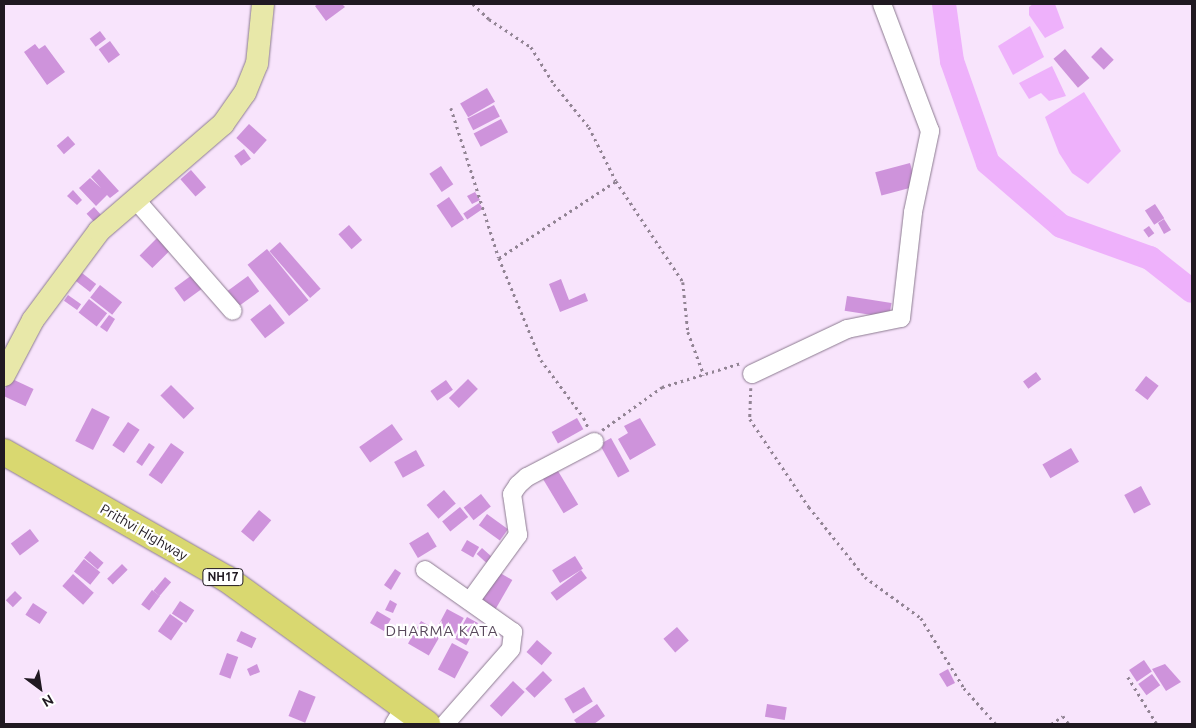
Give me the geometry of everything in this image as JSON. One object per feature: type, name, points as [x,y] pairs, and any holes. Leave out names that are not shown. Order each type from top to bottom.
[{"type":"highway","name":"Prithvi Highway","points":[[4,452],[227,579],[399,716],[427,724]]},
{"type":"main road","points":[[4,375],[33,320],[99,231],[223,124],[245,93],[257,64],[263,4]]},
{"type":"street","points":[[752,374],[847,329],[901,318],[913,212],[930,131],[882,4]]},
{"type":"street","points":[[136,200],[233,311]]},
{"type":"street","points":[[470,601],[518,535],[512,494],[518,485],[527,477],[594,442]]},
{"type":"street","points":[[425,570],[512,632],[513,641],[511,649],[445,724]]},
{"type":"path","points":[[473,4],[489,19],[530,47],[554,84],[589,127],[616,181],[683,282],[688,332],[704,375]]},
{"type":"path","points":[[451,108],[499,258],[541,360],[584,418],[594,442]]},
{"type":"path","points":[[499,258],[616,181]]},
{"type":"path","points":[[594,442],[598,433],[662,387],[742,363],[752,374],[750,419],[808,507],[865,577],[921,618],[964,688],[996,724]]},
{"type":"path","points":[[1128,677],[1157,724]]},
{"type":"path","points":[[1051,724],[1063,716],[1069,724]]},
{"type":"shaded area","points":[[1033,4],[1055,4],[1064,28],[1045,38],[1029,15],[1029,7]]},
{"type":"shaded area","points":[[1030,26],[1044,57],[1013,75],[998,46]]},
{"type":"shaded area","points":[[1052,66],[1066,96],[1049,101],[1041,93],[1029,99],[1019,83]]},
{"type":"shaded area","points":[[1084,92],[1121,151],[1088,184],[1072,173],[1059,153],[1045,117]]},
{"type":"building","points":[[318,4],[342,4],[345,7],[326,21],[315,6]]},
{"type":"building","points":[[100,31],[106,39],[96,47],[90,39]]},
{"type":"building","points":[[110,41],[120,55],[109,63],[99,49]]},
{"type":"building","points":[[35,44],[39,49],[45,45],[65,72],[47,85],[24,52]]},
{"type":"building","points":[[1101,47],[1114,60],[1104,70],[1091,57]]},
{"type":"building","points":[[1065,49],[1089,78],[1078,88],[1054,59]]},
{"type":"building","points":[[487,88],[495,102],[468,117],[460,104]]},
{"type":"building","points":[[494,105],[500,117],[473,130],[467,119]]},
{"type":"building","points":[[501,119],[508,132],[481,147],[474,134]]},
{"type":"building","points":[[249,124],[267,140],[254,154],[236,138]]},
{"type":"building","points":[[68,136],[75,144],[64,154],[57,146]]},
{"type":"building","points":[[244,149],[251,159],[241,166],[234,156]]},
{"type":"building","points":[[910,163],[916,186],[881,195],[875,172]]},
{"type":"building","points":[[441,166],[453,184],[442,192],[429,174]]},
{"type":"building","points":[[99,169],[119,191],[110,198],[107,195],[96,206],[79,188],[90,178],[101,188],[91,177]]},
{"type":"building","points":[[191,170],[206,187],[196,197],[180,179]]},
{"type":"building","points":[[73,190],[82,200],[77,205],[67,196]]},
{"type":"building","points":[[475,192],[480,200],[472,204],[467,196]]},
{"type":"building","points":[[449,197],[464,219],[452,228],[437,205]]},
{"type":"building","points":[[479,203],[483,209],[467,219],[463,214]]},
{"type":"building","points":[[1155,204],[1164,218],[1154,225],[1145,211]]},
{"type":"building","points":[[94,207],[102,216],[95,223],[87,214]]},
{"type":"building","points":[[1164,219],[1171,230],[1164,234],[1158,223]]},
{"type":"building","points":[[349,225],[362,240],[352,249],[338,234]]},
{"type":"building","points":[[1149,226],[1154,233],[1149,237],[1143,230]]},
{"type":"building","points":[[158,237],[171,250],[152,268],[140,255]]},
{"type":"building","points":[[280,242],[321,289],[310,298],[269,251]]},
{"type":"building","points":[[267,249],[309,300],[289,316],[248,265]]},
{"type":"building","points":[[82,273],[96,284],[90,292],[76,281]]},
{"type":"building","points":[[192,275],[202,289],[184,302],[174,288]]},
{"type":"building","points":[[248,276],[259,291],[239,306],[228,291]]},
{"type":"building","points":[[561,279],[569,300],[585,293],[588,301],[560,312],[549,284]]},
{"type":"building","points":[[100,285],[122,302],[112,315],[90,298]]},
{"type":"building","points":[[68,295],[81,304],[77,310],[64,301]]},
{"type":"building","points":[[847,296],[891,303],[889,318],[845,311]]},
{"type":"building","points":[[89,299],[107,313],[97,327],[79,312]]},
{"type":"building","points":[[270,304],[285,323],[265,338],[250,319]]},
{"type":"building","points":[[109,315],[115,319],[107,332],[100,327]]},
{"type":"building","points":[[1036,372],[1041,379],[1028,389],[1023,381]]},
{"type":"building","points":[[1146,376],[1159,386],[1148,400],[1135,390]]},
{"type":"building","points":[[10,378],[34,389],[26,406],[4,396],[4,391]]},
{"type":"building","points":[[468,379],[478,389],[459,408],[449,398]]},
{"type":"building","points":[[446,380],[453,390],[437,401],[430,391]]},
{"type":"building","points":[[171,385],[194,408],[184,419],[160,396]]},
{"type":"building","points":[[92,408],[110,417],[93,450],[75,441]]},
{"type":"building","points":[[577,418],[583,429],[558,443],[552,432]]},
{"type":"building","points":[[640,418],[656,445],[630,460],[618,439],[628,433],[624,426]]},
{"type":"building","points":[[128,422],[140,430],[124,453],[112,445]]},
{"type":"building","points":[[392,424],[403,440],[370,463],[359,447]]},
{"type":"building","points":[[611,438],[629,471],[618,478],[600,444]]},
{"type":"building","points":[[149,443],[155,447],[142,466],[136,462]]},
{"type":"building","points":[[171,443],[184,452],[162,484],[149,475]]},
{"type":"building","points":[[1071,448],[1079,462],[1050,478],[1042,464]]},
{"type":"building","points":[[416,450],[425,466],[403,478],[394,462]]},
{"type":"building","points":[[555,466],[578,505],[564,513],[540,475]]},
{"type":"building","points":[[1141,486],[1151,505],[1134,513],[1124,495]]},
{"type":"building","points":[[444,490],[456,504],[438,519],[427,505]]},
{"type":"building","points":[[481,494],[491,507],[474,520],[464,508]]},
{"type":"building","points":[[460,507],[468,517],[450,532],[442,521]]},
{"type":"building","points":[[259,510],[271,520],[253,542],[241,531]]},
{"type":"building","points":[[487,514],[508,529],[500,541],[479,525]]},
{"type":"building","points":[[30,529],[39,541],[20,555],[11,543]]},
{"type":"building","points":[[428,532],[437,547],[418,558],[409,543]]},
{"type":"building","points":[[467,540],[479,547],[473,557],[461,550]]},
{"type":"building","points":[[482,548],[492,557],[486,563],[477,554]]},
{"type":"building","points":[[90,551],[104,563],[98,570],[84,558]]},
{"type":"building","points":[[575,556],[583,569],[560,583],[552,570]]},
{"type":"building","points":[[84,559],[100,572],[90,585],[74,571]]},
{"type":"building","points":[[122,564],[128,570],[113,585],[107,579]]},
{"type":"building","points":[[395,569],[401,573],[391,590],[384,585]]},
{"type":"building","points":[[495,570],[512,580],[495,609],[478,599]]},
{"type":"building","points":[[581,570],[587,578],[557,601],[551,593]]},
{"type":"building","points":[[73,574],[94,593],[83,605],[62,586]]},
{"type":"building","points":[[165,577],[171,582],[160,596],[153,591]]},
{"type":"building","points":[[152,590],[160,596],[149,610],[141,604]]},
{"type":"building","points":[[15,591],[22,598],[13,607],[6,600]]},
{"type":"building","points":[[390,600],[397,604],[393,613],[385,610]]},
{"type":"building","points":[[180,601],[194,610],[186,623],[172,614]]},
{"type":"building","points":[[33,603],[47,612],[40,624],[25,615]]},
{"type":"building","points":[[447,609],[464,618],[454,636],[437,628]]},
{"type":"building","points":[[377,611],[391,619],[384,631],[370,623]]},
{"type":"building","points":[[170,614],[183,623],[171,640],[158,631]]},
{"type":"building","points":[[467,617],[478,623],[466,645],[455,639]]},
{"type":"building","points":[[421,621],[442,633],[429,656],[408,644]]},
{"type":"building","points":[[677,627],[689,641],[675,652],[663,639]]},
{"type":"building","points":[[241,631],[256,638],[252,648],[236,641]]},
{"type":"building","points":[[537,640],[552,653],[542,665],[527,652]]},
{"type":"building","points":[[452,643],[469,652],[455,678],[438,669]]},
{"type":"building","points":[[227,653],[238,657],[230,679],[219,675]]},
{"type":"building","points":[[1144,660],[1152,672],[1137,682],[1129,670]]},
{"type":"building","points":[[257,664],[260,672],[250,676],[247,669]]},
{"type":"building","points":[[1165,664],[1181,682],[1166,691],[1152,669]]},
{"type":"building","points":[[948,669],[955,683],[947,687],[939,674]]},
{"type":"building","points":[[543,671],[552,680],[535,698],[525,689]]},
{"type":"building","points":[[1152,674],[1160,685],[1146,695],[1138,684]]},
{"type":"building","points":[[513,681],[525,692],[502,717],[490,706]]},
{"type":"building","points":[[584,687],[593,702],[573,713],[564,699]]},
{"type":"building","points":[[299,690],[316,697],[305,723],[289,716]]},
{"type":"building","points":[[597,704],[605,716],[594,724],[577,724],[574,720]]},
{"type":"building","points":[[767,704],[787,707],[785,720],[765,717]]},
{"type":"waterway","points":[[944,4],[952,61],[988,163],[1061,226],[1150,258],[1192,291]]},
{"type":"district","name":"DHARMA KATA","points":[[442,631]]}]
